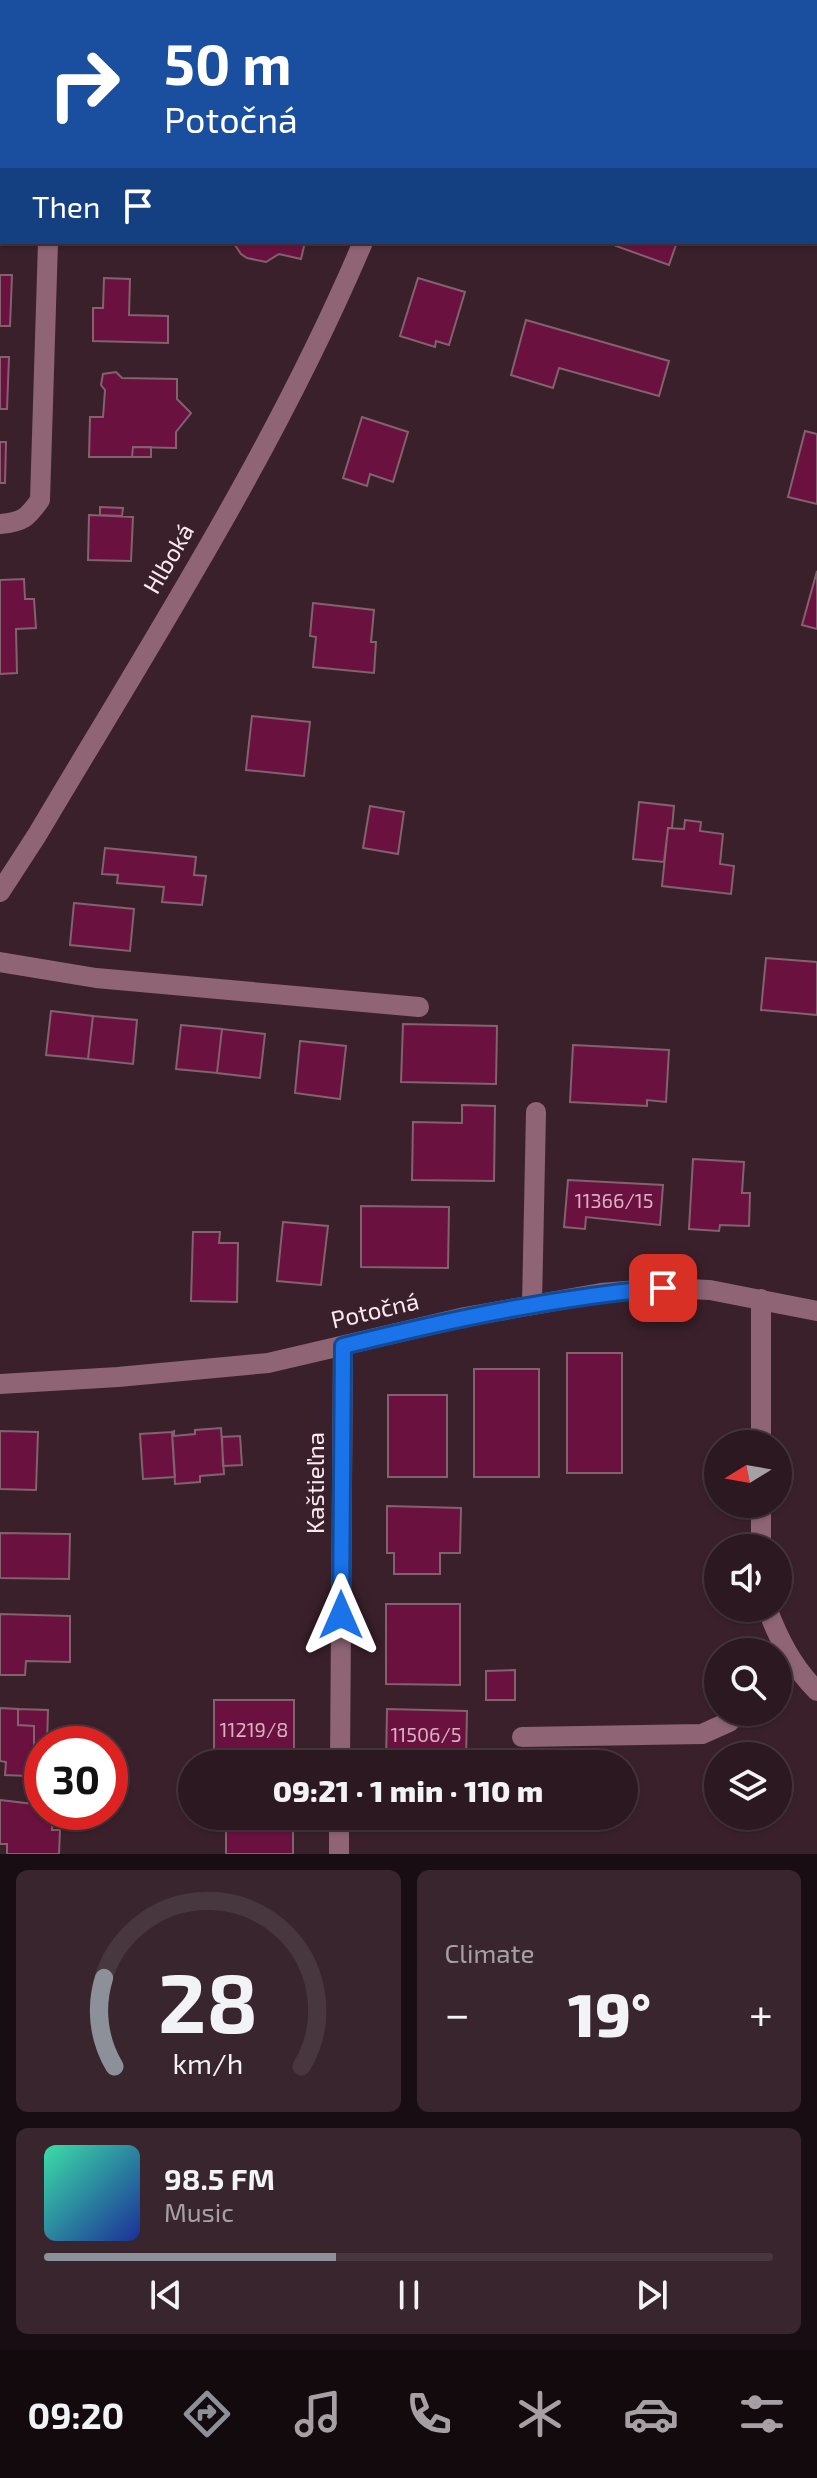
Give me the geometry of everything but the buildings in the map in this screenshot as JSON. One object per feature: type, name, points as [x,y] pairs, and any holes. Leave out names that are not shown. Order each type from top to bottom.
[{"type":"street","points":[[0,524],[27,518],[40,500],[48,244]]},
{"type":"street","name":"Hlboká","points":[[0,892],[37,835],[278,423],[329,324],[362,244]]},
{"type":"street","points":[[0,962],[96,978],[419,1007]]},
{"type":"street","points":[[532,1304],[536,1112]]},
{"type":"street","name":"Potočná","points":[[0,1384],[268,1363],[532,1304],[601,1293],[663,1288],[710,1290],[817,1311]]},
{"type":"street","points":[[761,1299],[761,1430]]},
{"type":"street","name":"Kaštieľna","points":[[340,1750],[343,1346]]},
{"type":"street","points":[[772,1622],[794,1665],[817,1691]]},
{"type":"street","points":[[522,1737],[702,1734],[720,1726]]},
{"type":"street","points":[[339,1830],[339,1854]]},
{"type":"route","points":[[341,1615],[343,1346],[532,1304],[601,1293],[663,1288]]}]
